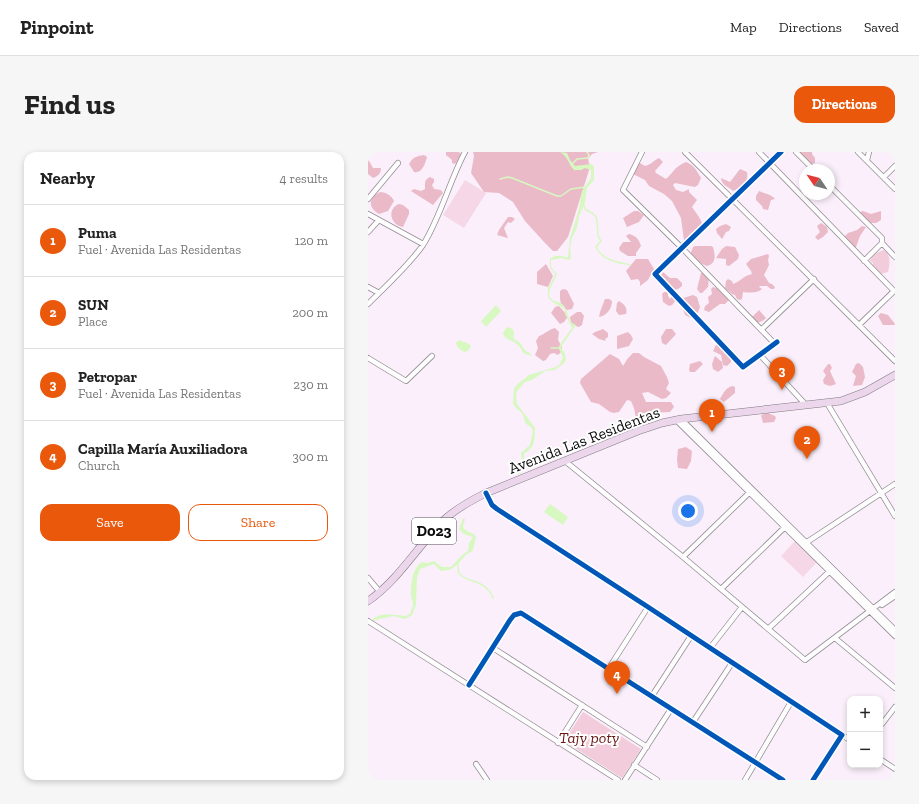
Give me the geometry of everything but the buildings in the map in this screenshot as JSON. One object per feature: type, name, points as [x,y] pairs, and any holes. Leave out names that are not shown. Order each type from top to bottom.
[{"type":"main road","name":"Avenida Las Residentas","points":[[368,601],[380,592],[446,518],[464,504],[486,493],[638,430],[662,423],[827,403],[852,398],[895,375]]},
{"type":"street","points":[[642,152],[623,190],[682,248],[776,343],[743,367],[656,274],[682,248],[732,198],[781,152]]},
{"type":"street","points":[[685,152],[895,361]]},
{"type":"street","points":[[759,152],[894,291],[859,325]]},
{"type":"street","points":[[858,152],[895,189]]},
{"type":"street","points":[[866,160],[869,152]]},
{"type":"street","points":[[368,304],[424,244],[463,153]]},
{"type":"street","points":[[798,153],[808,164]]},
{"type":"street","points":[[368,199],[398,164]]},
{"type":"street","points":[[884,178],[895,166]]},
{"type":"street","points":[[835,191],[882,238],[882,243],[895,257]]},
{"type":"street","points":[[368,214],[424,244]]},
{"type":"street","points":[[368,232],[379,220]]},
{"type":"street","points":[[864,261],[882,243]]},
{"type":"street","points":[[762,329],[814,279]]},
{"type":"street","points":[[368,287],[379,293]]},
{"type":"street","points":[[760,355],[806,405]]},
{"type":"street","points":[[368,358],[406,381],[432,356]]},
{"type":"street","points":[[827,403],[895,516]]},
{"type":"street","points":[[678,420],[804,544],[895,630]]},
{"type":"street","points":[[565,460],[805,660],[895,592]]},
{"type":"street","points":[[804,544],[895,484]]},
{"type":"street","points":[[683,557],[751,491]]},
{"type":"street","points":[[486,493],[491,503],[503,514],[648,607],[732,664],[847,738]]},
{"type":"street","points":[[721,589],[786,526]]},
{"type":"street","points":[[768,629],[831,570]]},
{"type":"street","points":[[368,578],[380,592]]},
{"type":"street","points":[[873,609],[878,608],[895,596]]},
{"type":"street","points":[[609,668],[648,607]]},
{"type":"street","points":[[710,648],[742,607]]},
{"type":"street","points":[[873,609],[895,636]]},
{"type":"street","points":[[469,686],[510,620],[514,615],[521,613],[783,780]]},
{"type":"street","points":[[368,621],[618,780]]},
{"type":"street","points":[[652,696],[691,636]]},
{"type":"street","points":[[835,638],[895,688]]},
{"type":"street","points":[[493,648],[647,747]]},
{"type":"street","points":[[693,722],[732,664]]},
{"type":"street","points":[[744,780],[791,702]]},
{"type":"street","points":[[558,743],[582,705]]},
{"type":"street","points":[[883,723],[895,707]]},
{"type":"street","points":[[625,780],[671,709]]},
{"type":"street","points":[[813,780],[842,735]]},
{"type":"street","points":[[883,762],[895,769]]},
{"type":"street","points":[[476,764],[487,780]]},
{"type":"street","points":[[634,765],[657,780]]},
{"type":"green space","points":[[884,250],[889,257],[888,272],[880,274],[880,272],[877,272],[873,263],[870,261],[876,254]]},
{"type":"green space","name":"Tajy poty","points":[[583,712],[641,749],[622,778],[564,741]]},
{"type":"shaded area","points":[[446,152],[459,152],[461,154],[460,158],[455,164],[452,163],[452,160],[446,155]]},
{"type":"shaded area","points":[[473,152],[598,152],[592,154],[588,159],[590,167],[568,237],[557,251],[553,251],[525,221],[513,202],[499,193],[484,192],[471,173],[474,156]]},
{"type":"shaded area","points":[[560,152],[567,153],[575,166],[592,164],[594,167],[594,180],[587,188],[585,203],[579,216],[577,228],[572,238],[570,248],[571,258],[569,260],[561,258],[551,260],[551,267],[557,274],[550,289],[549,296],[562,304],[566,309],[569,319],[576,325],[561,347],[565,354],[566,360],[564,363],[555,370],[545,371],[532,380],[525,382],[517,391],[517,404],[535,428],[533,445],[524,453],[524,461],[520,468],[521,473],[517,475],[518,467],[522,460],[521,453],[530,445],[533,431],[531,427],[526,424],[522,413],[513,404],[514,388],[529,375],[556,367],[560,364],[563,357],[559,346],[572,328],[565,314],[565,310],[552,302],[548,297],[548,288],[555,275],[550,268],[550,259],[558,256],[568,257],[570,238],[579,209],[582,191],[591,178],[591,170],[585,168],[581,170],[574,170]]},
{"type":"shaded area","points":[[798,152],[812,152],[815,158],[815,163],[812,164],[803,162]]},
{"type":"shaded area","points":[[424,155],[427,157],[423,168],[417,172],[414,172],[409,164],[415,157]]},
{"type":"shaded area","points":[[659,158],[663,162],[655,171],[666,179],[677,168],[686,162],[697,171],[701,178],[698,185],[695,187],[675,183],[673,185],[676,190],[683,192],[689,189],[689,192],[697,200],[692,207],[702,223],[689,238],[684,241],[681,218],[672,201],[664,194],[649,186],[645,180],[631,173],[638,162],[645,166]]},
{"type":"shaded area","points":[[368,159],[373,168],[381,168],[379,174],[373,178],[368,174]]},
{"type":"shaded area","points":[[740,169],[747,172],[747,179],[746,182],[733,191],[724,184],[721,178],[730,182]]},
{"type":"shaded area","points":[[430,177],[434,179],[432,185],[434,189],[441,190],[443,193],[433,205],[411,191],[414,189],[421,191],[425,189],[425,183]]},
{"type":"shaded area","points":[[465,180],[486,193],[464,228],[443,215]]},
{"type":"shaded area","points":[[759,191],[770,195],[775,199],[771,200],[768,210],[763,209],[756,200],[756,196]]},
{"type":"shaded area","points":[[380,192],[392,197],[394,201],[388,211],[379,214],[375,212],[371,206],[371,203],[373,197]]},
{"type":"shaded area","points":[[399,204],[403,205],[409,210],[409,214],[403,227],[395,224],[391,213],[395,206]]},
{"type":"shaded area","points":[[634,211],[638,211],[644,215],[639,222],[627,227],[623,218]]},
{"type":"shaded area","points":[[863,211],[871,214],[881,211],[881,220],[876,223],[869,223],[865,225],[860,216],[860,212]]},
{"type":"shaded area","points":[[508,217],[515,219],[511,223],[508,222],[504,228],[508,238],[497,235],[499,230]]},
{"type":"shaded area","points":[[821,223],[827,227],[828,232],[818,240],[815,237],[820,232],[817,226]]},
{"type":"shaded area","points":[[726,224],[731,227],[722,239],[717,233],[716,229]]},
{"type":"shaded area","points":[[862,226],[866,227],[860,236],[856,247],[852,248],[849,241],[844,237],[848,233],[857,230]]},
{"type":"shaded area","points":[[629,234],[637,238],[641,246],[636,253],[636,256],[628,256],[620,251],[619,248],[623,242],[631,242],[626,236]]},
{"type":"shaded area","points":[[726,246],[735,247],[739,255],[738,259],[729,266],[726,265],[726,259],[716,258]]},
{"type":"shaded area","points":[[693,247],[713,247],[715,256],[714,261],[710,265],[707,266],[702,264],[690,255]]},
{"type":"shaded area","points":[[768,254],[769,265],[764,275],[769,283],[775,287],[774,289],[767,286],[760,286],[759,287],[762,289],[758,291],[751,293],[743,292],[742,299],[740,300],[725,288],[726,281],[728,279],[732,281],[733,284],[752,274],[746,264],[751,259]]},
{"type":"shaded area","points":[[636,259],[648,259],[654,269],[648,280],[640,286],[638,279],[631,280],[626,271]]},
{"type":"shaded area","points":[[546,264],[553,276],[548,287],[537,284],[537,272]]},
{"type":"shaded area","points":[[663,272],[670,278],[677,278],[682,283],[682,286],[673,290],[660,277]]},
{"type":"shaded area","points":[[701,273],[704,273],[709,278],[708,287],[700,293],[697,289]]},
{"type":"shaded area","points":[[713,287],[727,291],[729,300],[725,304],[720,304],[709,312],[704,310],[705,306],[709,303],[708,297],[712,294],[711,289]]},
{"type":"shaded area","points":[[563,289],[567,290],[574,304],[572,309],[567,310],[561,304],[560,291]]},
{"type":"shaded area","points":[[664,292],[668,292],[670,299],[672,296],[676,296],[677,299],[672,305],[669,306],[663,302],[662,294]]},
{"type":"shaded area","points":[[693,295],[697,297],[700,307],[697,315],[691,318],[685,315],[680,299]]},
{"type":"shaded area","points":[[605,299],[612,301],[611,306],[607,313],[599,317],[600,312]]},
{"type":"shaded area","points":[[619,301],[625,306],[626,314],[619,315],[616,311],[617,303]]},
{"type":"shaded area","points":[[496,305],[501,311],[486,327],[481,321]]},
{"type":"shaded area","points":[[559,306],[567,315],[564,322],[560,324],[551,313],[555,307]]},
{"type":"shaded area","points":[[759,310],[766,318],[760,322],[752,321],[752,317]]},
{"type":"shaded area","points":[[577,312],[581,312],[584,316],[582,325],[579,327],[572,324],[570,317]]},
{"type":"shaded area","points":[[881,313],[888,315],[895,324],[883,325],[878,316]]},
{"type":"shaded area","points":[[506,328],[510,328],[514,331],[513,337],[515,340],[513,342],[504,336],[503,333]]},
{"type":"shaded area","points":[[555,328],[559,332],[558,340],[562,347],[562,351],[558,355],[554,353],[550,354],[546,360],[543,361],[535,355],[538,348],[536,341],[539,336]]},
{"type":"shaded area","points":[[603,329],[608,333],[608,337],[605,339],[606,341],[599,339],[592,334]]},
{"type":"shaded area","points":[[666,329],[672,329],[676,334],[666,345],[662,343],[661,337]]},
{"type":"shaded area","points":[[628,332],[633,339],[629,346],[617,349],[617,336]]},
{"type":"shaded area","points":[[459,340],[471,346],[468,351],[464,352],[458,348],[456,343]]},
{"type":"shaded area","points":[[516,340],[518,341],[532,356],[525,354],[517,344],[513,342]]},
{"type":"shaded area","points":[[717,343],[732,354],[731,362],[727,366],[723,365],[721,355],[713,351]]},
{"type":"shaded area","points":[[633,353],[639,353],[661,366],[669,383],[666,389],[671,393],[666,398],[662,399],[648,392],[642,393],[646,402],[671,402],[674,407],[670,412],[649,413],[644,418],[636,418],[631,401],[627,400],[619,412],[614,413],[610,412],[599,404],[591,402],[580,383],[581,379],[610,354],[619,359],[623,366]]},
{"type":"shaded area","points":[[715,356],[722,362],[723,368],[718,372],[713,369],[712,364]]},
{"type":"shaded area","points":[[700,361],[703,364],[695,372],[690,372],[690,364]]},
{"type":"shaded area","points":[[859,363],[863,367],[865,377],[862,385],[853,386],[856,376],[852,372],[856,364]]},
{"type":"shaded area","points":[[774,364],[780,365],[786,371],[789,379],[786,382],[772,368]]},
{"type":"shaded area","points":[[828,364],[830,364],[832,368],[830,371],[836,384],[830,386],[824,384],[823,380],[826,375],[823,371]]},
{"type":"shaded area","points":[[732,386],[735,387],[735,393],[724,402],[720,399],[723,393]]},
{"type":"shaded area","points":[[768,413],[775,416],[776,418],[774,422],[763,423],[761,415]]},
{"type":"shaded area","points":[[686,447],[692,451],[691,461],[687,469],[678,468],[678,449]]},
{"type":"shaded area","points":[[550,504],[568,517],[563,525],[544,512]]},
{"type":"shaded area","points":[[463,518],[465,519],[464,529],[476,537],[473,550],[449,570],[441,571],[434,564],[420,569],[417,578],[416,605],[412,615],[405,619],[394,616],[373,621],[372,620],[375,617],[383,615],[405,616],[410,614],[413,607],[411,593],[412,579],[416,567],[419,564],[422,562],[427,563],[434,561],[442,567],[451,567],[468,551],[469,543],[473,537],[464,534],[459,529]]},
{"type":"shaded area","points":[[795,541],[817,562],[803,577],[781,556]]},
{"type":"waterway","points":[[571,165],[577,159],[588,158],[589,155],[587,152]]},
{"type":"waterway","points":[[500,179],[508,177],[512,178],[557,196],[561,196],[571,189],[585,187]]},
{"type":"waterway","points":[[583,204],[586,210],[596,217],[598,236],[601,241],[596,247],[598,250],[608,259],[630,265]]},
{"type":"waterway","points":[[551,348],[559,348]]},
{"type":"waterway","points":[[458,563],[459,573],[465,578],[485,587],[493,598]]},
{"type":"cycle path","points":[[777,342],[743,367],[655,274],[781,152]]},
{"type":"cycle path","points":[[486,493],[492,505],[497,509],[842,735],[813,780]]},
{"type":"cycle path","points":[[469,685],[510,620],[514,615],[521,613],[783,780]]},
{"type":"place","name":"Petropar","points":[[782,390]]},
{"type":"place","name":"Puma","points":[[712,432]]},
{"type":"place","name":"SUN","points":[[807,459]]},
{"type":"place","name":"Capilla María Auxiliadora","points":[[617,694]]}]
